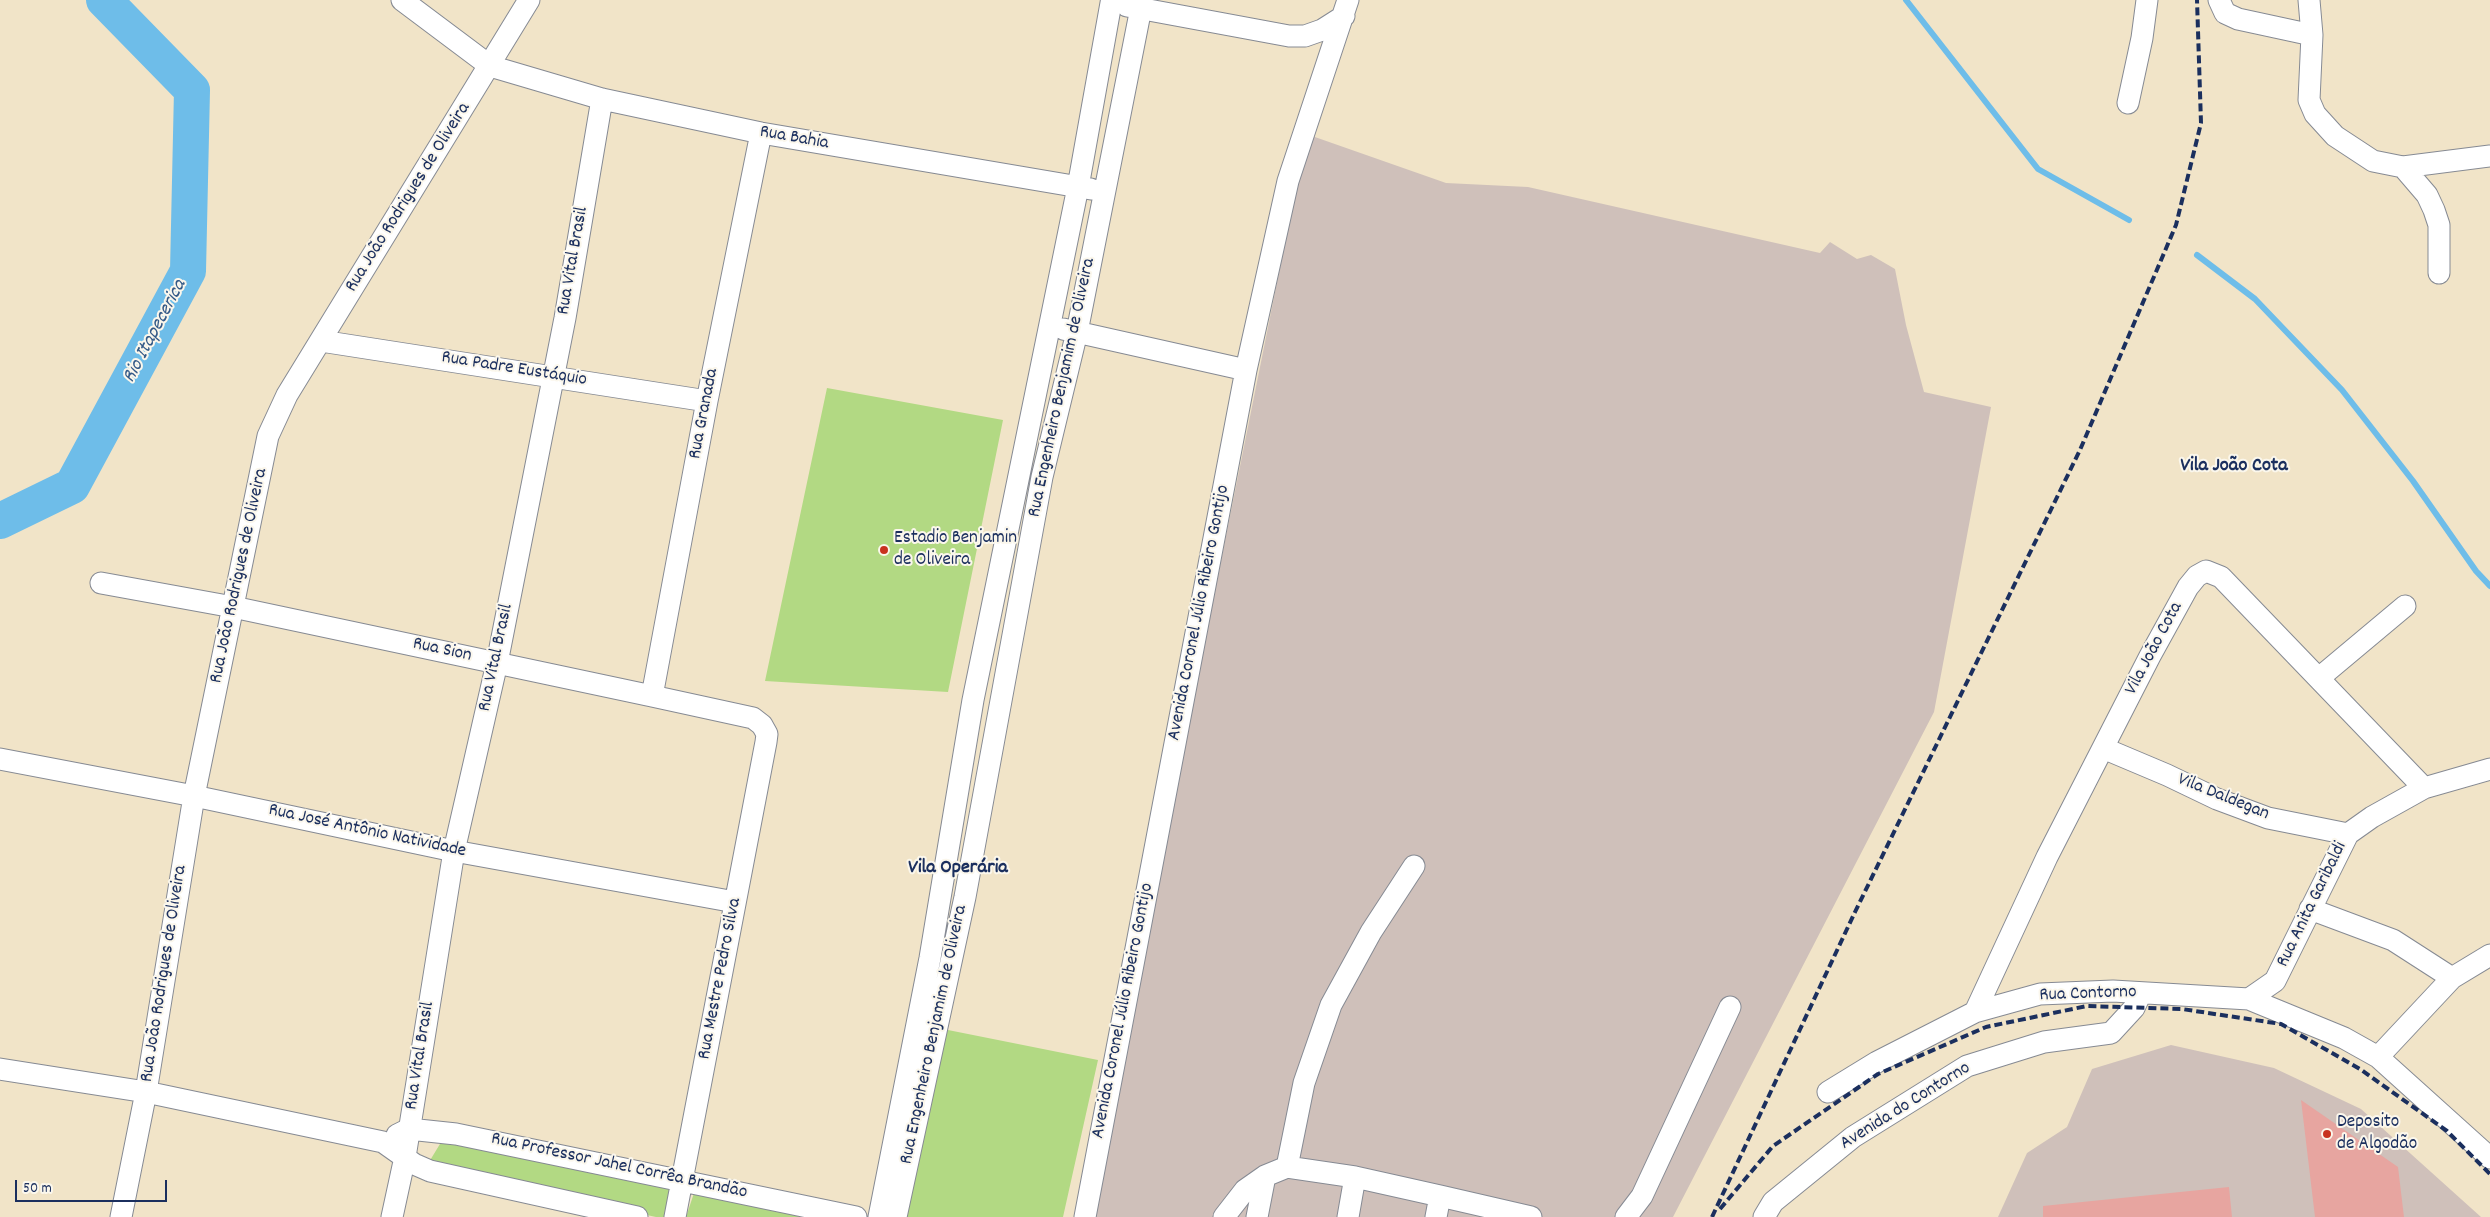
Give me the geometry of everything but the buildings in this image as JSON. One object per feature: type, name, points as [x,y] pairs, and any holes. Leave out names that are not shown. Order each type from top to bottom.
[{"type":"street","points":[[402,0],[490,66]]},
{"type":"street","name":"Rua João Rodrigues de Oliveira","points":[[121,1217],[146,1092],[194,796],[268,436],[287,395],[529,0]]},
{"type":"street","points":[[2128,104],[2142,38],[2147,0]]},
{"type":"street","points":[[2219,0],[2225,13],[2238,19],[2312,35]]},
{"type":"street","points":[[2309,0],[2312,35],[2309,100],[2315,114],[2335,136],[2373,161],[2403,167],[2490,156]]},
{"type":"street","points":[[1113,1],[1140,4],[1289,36],[1305,36],[1322,30],[1346,8]]},
{"type":"street","name":"Rua Engenheiro Benjamim de Oliveira","points":[[879,1217],[930,958],[973,700],[1078,187],[1113,1]]},
{"type":"street","name":"Rua Engenheiro Benjamim de Oliveira","points":[[896,1217],[951,962],[1042,477],[1077,332],[1140,4]]},
{"type":"street","name":"Avenida Coronel Júlio Ribeiro Gontijo","points":[[1085,1217],[1246,370],[1288,181],[1346,8]]},
{"type":"street","name":"Rua Bahia","points":[[490,66],[602,99],[761,134],[1103,191]]},
{"type":"street","name":"Rua Vital Brasil","points":[[392,1217],[406,1157],[454,850],[497,663],[553,376],[602,99]]},
{"type":"street","name":"Rua Granada","points":[[652,696],[707,401],[761,134]]},
{"type":"street","points":[[2403,167],[2427,195],[2434,210],[2439,225],[2439,273]]},
{"type":"street","points":[[1050,326],[1246,370]]},
{"type":"street","name":"Rua Padre Eustáquio","points":[[321,341],[707,401]]},
{"type":"street","name":"Vila João Cota","points":[[1975,1012],[2047,857],[2103,748],[2188,586],[2196,576],[2206,571],[2221,577],[2424,788]]},
{"type":"street","name":"Rua Sion","points":[[101,583],[233,607],[753,718],[766,730],[766,742]]},
{"type":"street","points":[[2319,678],[2405,606]]},
{"type":"street","name":"Rua Mestre Pedro Silva","points":[[675,1217],[766,742]]},
{"type":"street","name":"Vila Daldegan","points":[[2103,748],[2217,799],[2268,818],[2348,834]]},
{"type":"street","name":"Rua José Antônio Natividade","points":[[0,759],[194,796],[454,850],[735,902]]},
{"type":"street","name":"Rua Anita Garibaldi","points":[[2249,999],[2275,981],[2348,834],[2372,817],[2424,788],[2490,769]]},
{"type":"street","points":[[1287,1167],[1304,1083],[1331,1005],[1372,932],[1414,866]]},
{"type":"street","points":[[2310,909],[2393,940],[2452,978]]},
{"type":"street","points":[[2378,1057],[2452,978],[2490,955]]},
{"type":"street","points":[[930,958],[951,962]]},
{"type":"street","name":"Rua Contorno","points":[[1828,1092],[1877,1062],[1975,1012],[2040,994],[2113,991],[2249,999],[2344,1038],[2378,1057],[2490,1158]]},
{"type":"street","name":"Avenida do Contorno","points":[[1764,1217],[1773,1202],[1853,1137],[1967,1066],[2044,1042],[2111,1033],[2134,1008],[2141,993]]},
{"type":"street","points":[[1626,1217],[1642,1196],[1730,1007]]},
{"type":"street","points":[[0,1069],[146,1092],[383,1142],[430,1171],[637,1217]]},
{"type":"street","points":[[383,1142],[409,1129]]},
{"type":"street","name":"Rua Professor Jahel Corrêa Brandão","points":[[409,1129],[456,1134],[856,1217]]},
{"type":"street","points":[[1224,1217],[1245,1190],[1265,1176],[1287,1167],[1356,1177],[1531,1217]]},
{"type":"street","points":[[1257,1217],[1265,1176]]},
{"type":"street","points":[[1348,1217],[1356,1177]]},
{"type":"street","points":[[1436,1217],[1440,1196]]},
{"type":"shaded area","points":[[1312,136],[1446,183],[1528,187],[1820,253],[1830,242],[1857,259],[1871,255],[1895,269],[1906,325],[1924,392],[1991,407],[1934,712],[1673,1217],[1089,1217],[1296,188]]},
{"type":"shaded area","points":[[2171,1045],[2274,1068],[2361,1109],[2481,1217],[1998,1217],[2027,1153],[2067,1127],[2092,1069]]},
{"type":"green space","name":"Estadio Benjamin de Oliveira","points":[[827,388],[1003,420],[948,692],[765,681]]},
{"type":"green space","points":[[943,1029],[1098,1060],[1063,1217],[904,1217]]},
{"type":"green space","points":[[443,1139],[676,1187],[669,1217],[656,1217],[426,1167]]},
{"type":"green space","points":[[695,1190],[829,1217],[686,1217]]},
{"type":"waterway","name":"Rio Itapecerica","points":[[0,521],[72,486],[188,271],[192,90],[104,0]]},
{"type":"waterway","points":[[1906,0],[2038,169],[2129,220]]},
{"type":"waterway","points":[[2197,255],[2255,299],[2342,390],[2413,481],[2476,571],[2490,586]]},
{"type":"railway","points":[[1712,1217],[1855,912],[2080,450],[2176,225],[2201,123],[2197,0]]},
{"type":"railway","points":[[1720,1209],[1773,1146],[1878,1074],[1986,1027],[2087,1006],[2182,1009],[2281,1024],[2360,1069],[2447,1131],[2490,1174]]},
{"type":"place","name":"Estadio Benjamin de Oliveira","points":[[884,550]]},
{"type":"place","name":"Deposito de Algodão","points":[[2327,1134]]},
{"type":"district","name":"Vila João Cota","points":[[2234,467]]},
{"type":"district","name":"Vila Operária","points":[[958,869]]}]
